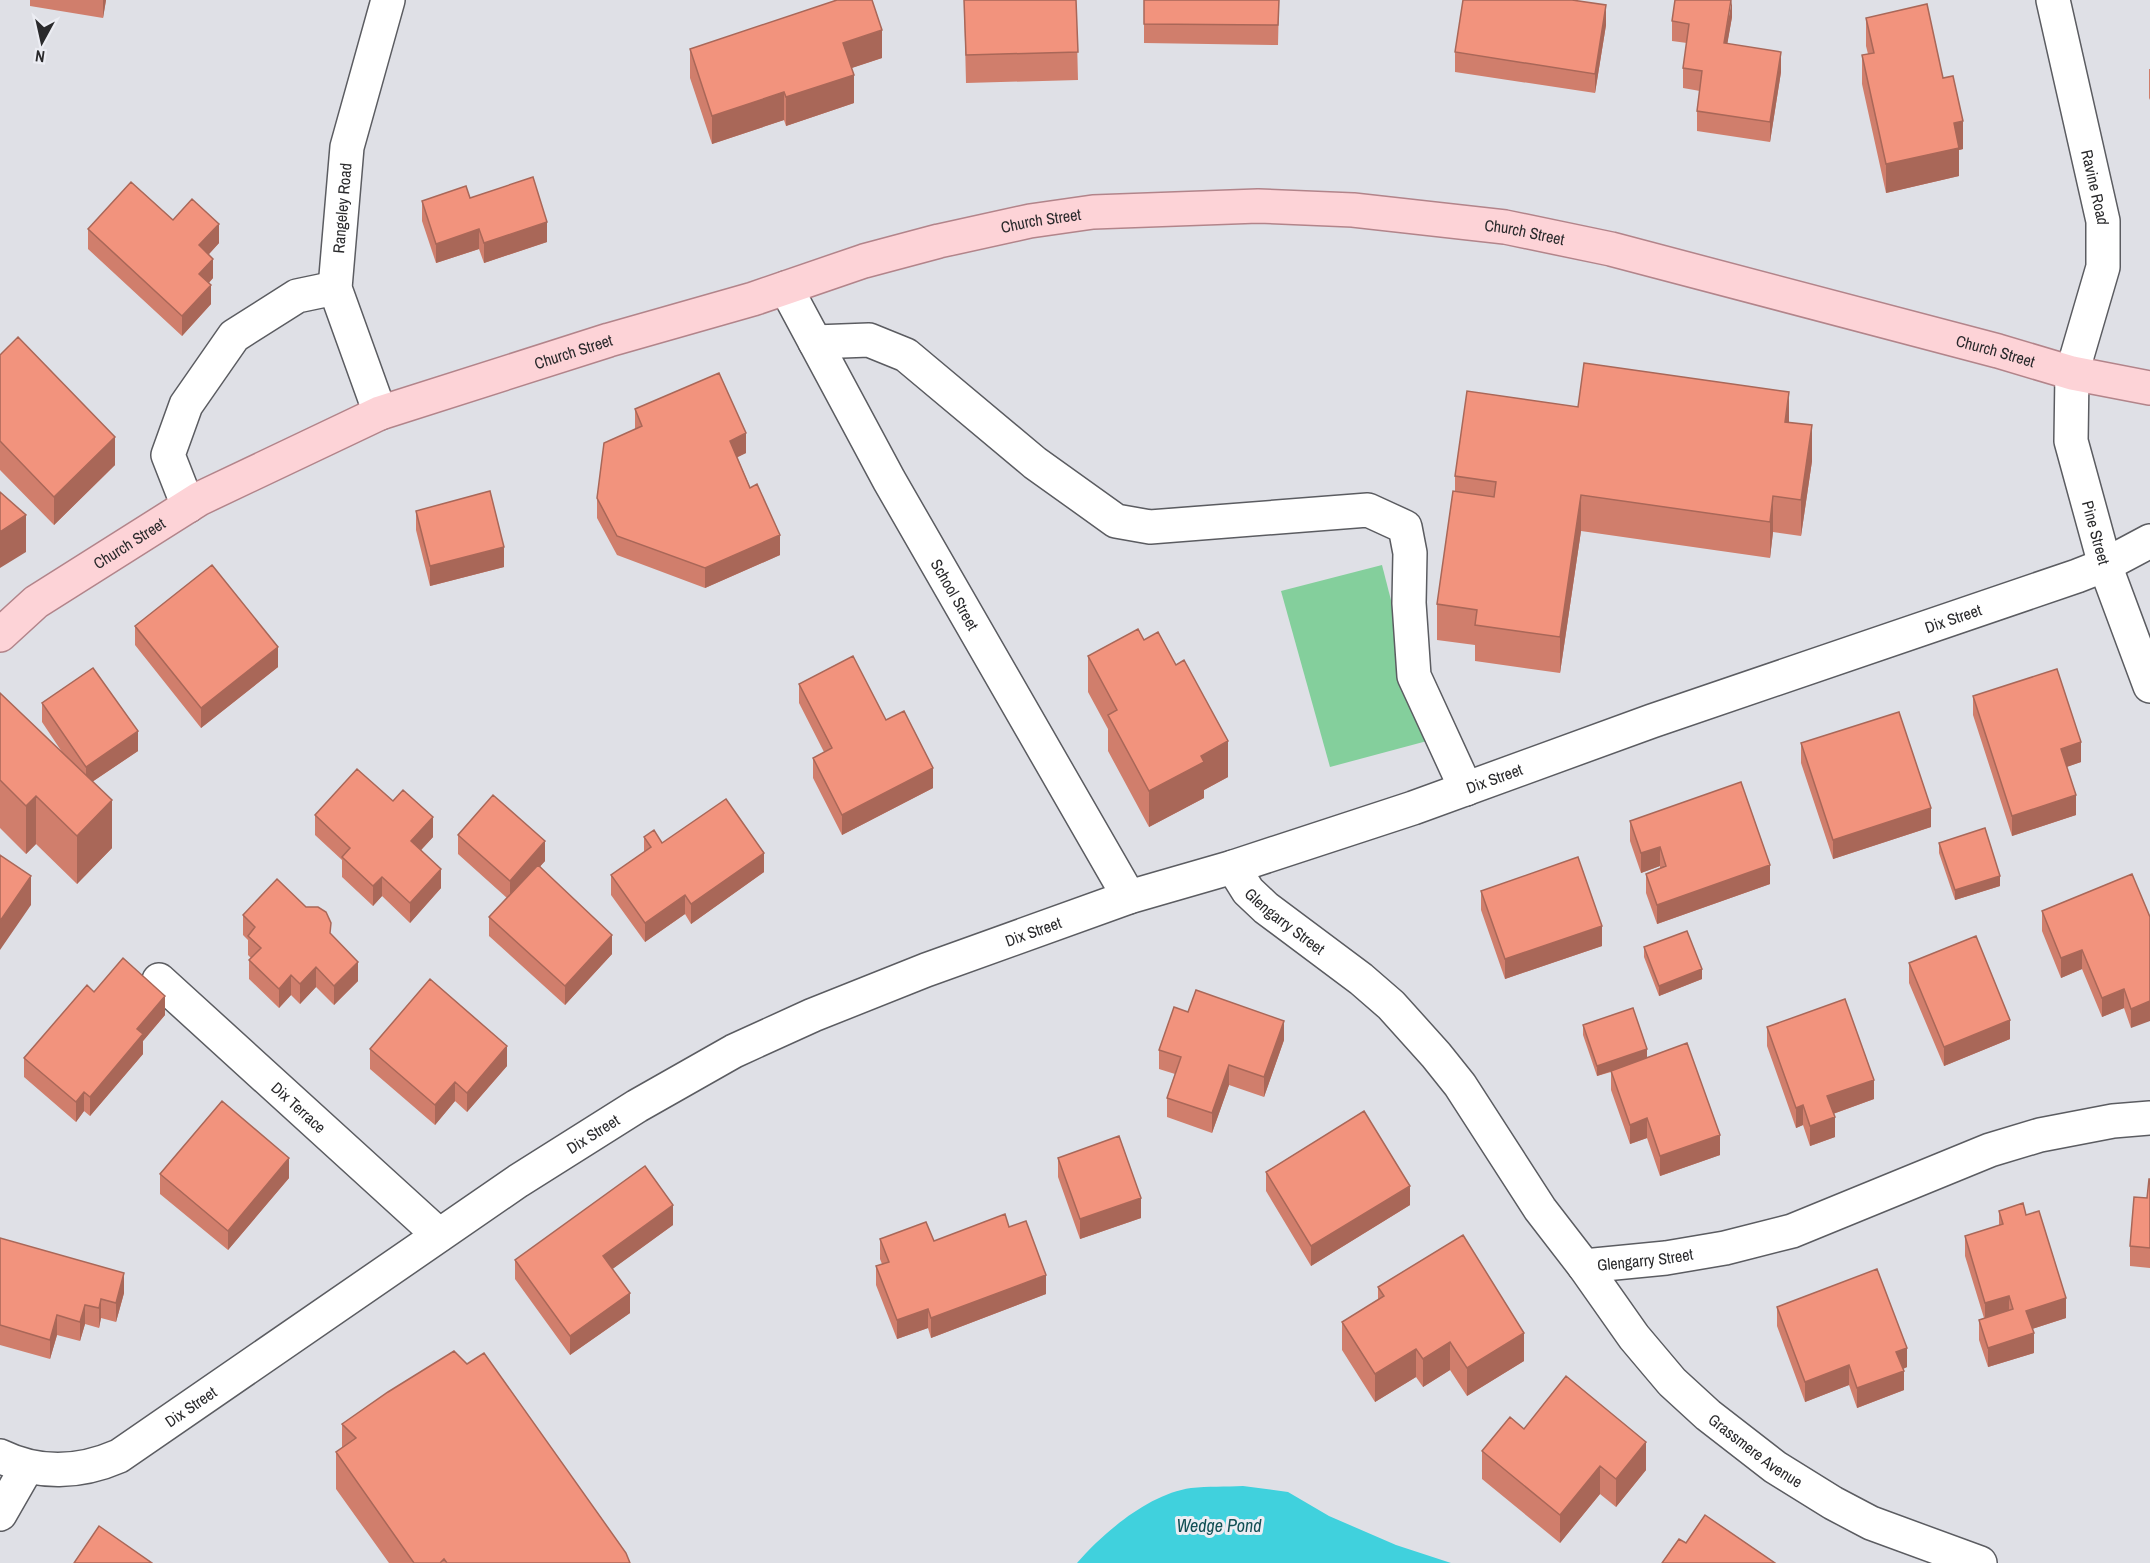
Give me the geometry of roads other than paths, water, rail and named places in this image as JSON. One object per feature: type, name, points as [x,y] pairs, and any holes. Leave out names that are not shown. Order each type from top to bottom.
[{"type":"main road","name":"Church Street","points":[[0,634],[36,602],[188,506],[380,413],[609,340],[753,300],[864,261],[939,241],[1030,221],[1093,212],[1258,206],[1353,210],[1504,227],[1611,249],[1998,351],[2072,373],[2150,388]]},
{"type":"street","name":"Rangeley Road","points":[[380,413],[335,288],[346,147],[388,0]]},
{"type":"street","name":"Ravine Road","points":[[2054,0],[2103,221],[2103,267],[2072,373]]},
{"type":"street","points":[[188,506],[168,455],[186,405],[234,336],[297,296],[335,288]]},
{"type":"street","name":"School Street","points":[[786,288],[889,480],[1129,897]]},
{"type":"street","points":[[815,342],[869,340],[906,355],[1035,463],[1116,520],[1150,527],[1368,510],[1405,526],[1410,553],[1409,603],[1414,676],[1466,789]]},
{"type":"street","name":"Pine Street","points":[[2072,373],[2071,441],[2105,566],[2150,686]]},
{"type":"street","name":"Dix Street","points":[[14,1461],[46,1470],[84,1469],[119,1456],[518,1181],[627,1113],[734,1051],[864,993],[1129,897],[1233,867],[1466,789],[1674,714],[2105,566],[2150,541]]},
{"type":"street","name":"Glengarry Street","points":[[1233,867],[1248,891],[1266,908],[1361,979],[1391,1005],[1436,1055],[1460,1085],[1540,1209],[1584,1266],[1666,1258],[1725,1248],[1792,1231],[2000,1147],[2040,1135],[2113,1121],[2150,1118]]},
{"type":"street","name":"Dix Terrace","points":[[159,980],[439,1235]]},
{"type":"street","name":"Grassmere Avenue","points":[[1584,1266],[1634,1337],[1672,1382],[1708,1415],[1775,1467],[1833,1503],[1871,1523],[1980,1563]]},
{"type":"street","points":[[0,1514],[14,1461]]},
{"type":"water","name":"Wedge Pond","points":[[1243,1486],[1288,1492],[1329,1516],[1396,1545],[1451,1563],[1077,1563],[1114,1527],[1159,1498],[1191,1488]]}]
